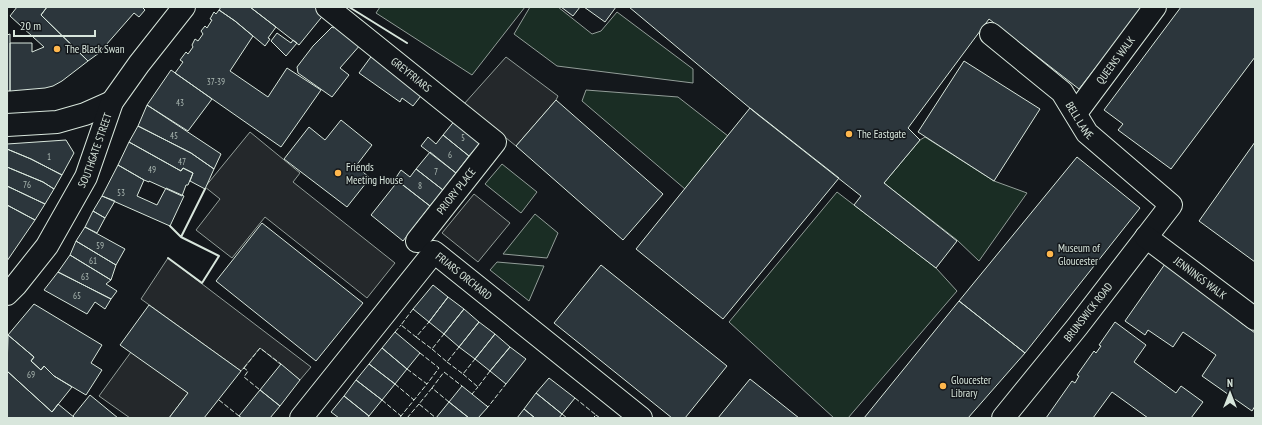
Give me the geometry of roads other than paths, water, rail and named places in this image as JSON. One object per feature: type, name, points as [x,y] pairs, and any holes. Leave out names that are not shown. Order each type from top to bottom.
[{"type":"street","name":"SOUTHGATE STREET","points":[[7,294],[16,286],[47,246],[86,177],[112,102],[139,64],[184,7]]},
{"type":"street","name":"GREYFRIARS","points":[[327,7],[495,142]]},
{"type":"street","name":"QUEENS WALK","points":[[1076,113],[1155,7]]},
{"type":"street","name":"BELL LANE","points":[[991,34],[1062,92],[1087,133],[1171,204]]},
{"type":"street","points":[[7,125],[57,122],[85,114],[112,102]]},
{"type":"street","name":"PRIORY PLACE","points":[[417,241],[495,142]]},
{"type":"street","name":"BRUNSWICK ROAD","points":[[1005,417],[1077,327],[1171,204]]},
{"type":"street","name":"JENNINGS WALK","points":[[1146,237],[1255,319]]},
{"type":"street","name":"FRIARS ORCHARD","points":[[301,418],[434,252],[641,418]]},
{"type":"place","name":"The Black Swan","points":[[57,49]]},
{"type":"place","name":"The Eastgate","points":[[849,134]]},
{"type":"place","name":"Friends Meeting House","points":[[338,173]]},
{"type":"place","name":"Museum of Gloucester","points":[[1050,254]]},
{"type":"place","name":"Gloucester Library","points":[[943,386]]}]
